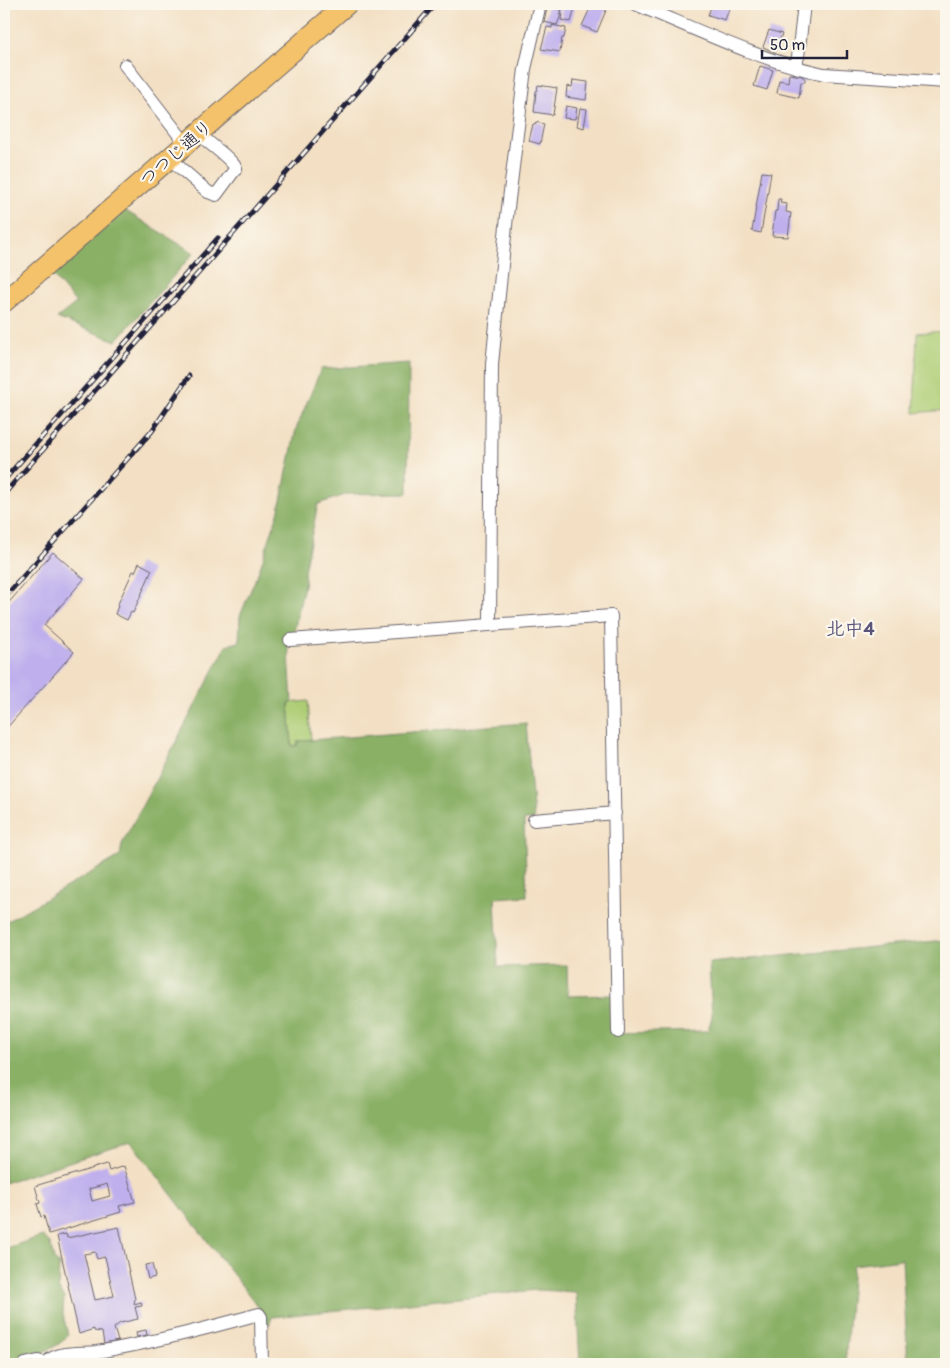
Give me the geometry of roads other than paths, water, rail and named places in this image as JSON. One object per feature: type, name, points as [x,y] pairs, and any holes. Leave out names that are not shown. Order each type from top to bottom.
[{"type":"main road","name":"つつじ通り","points":[[4,302],[347,4]]},
{"type":"street","points":[[490,625],[492,364],[507,216],[525,69],[540,4]]},
{"type":"street","points":[[635,4],[748,51],[824,74],[946,82]]},
{"type":"street","points":[[795,66],[798,57],[804,4]]},
{"type":"street","points":[[125,65],[193,139],[208,142],[232,162],[236,168],[216,195],[208,192],[170,158]]},
{"type":"street","points":[[290,640],[611,616],[618,1032]]},
{"type":"street","points":[[534,820],[615,814]]},
{"type":"street","points":[[25,1364],[38,1361],[46,1364],[52,1357],[71,1353],[95,1352],[189,1334],[259,1314],[262,1364]]},
{"type":"railway","points":[[4,494],[435,4]]},
{"type":"railway","points":[[4,480],[218,238]]},
{"type":"railway","points":[[4,598],[152,431],[189,376]]},
{"type":"district","name":"北中4","points":[[850,628]]}]
